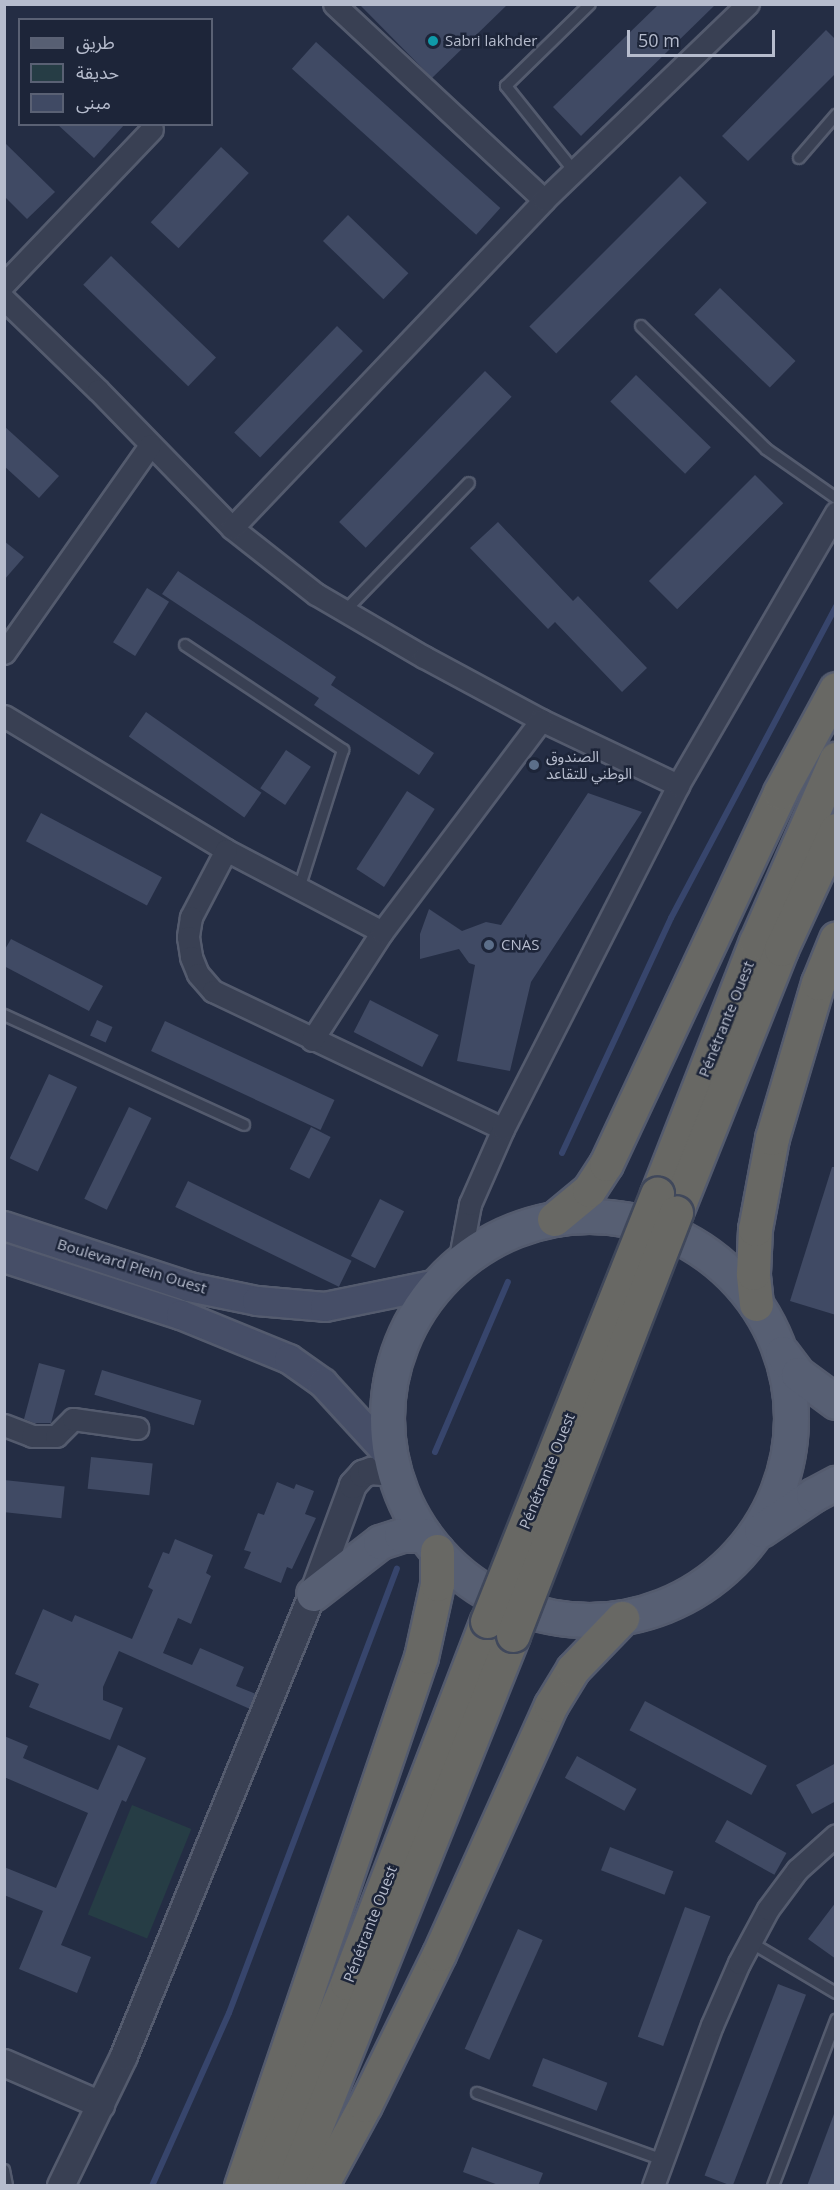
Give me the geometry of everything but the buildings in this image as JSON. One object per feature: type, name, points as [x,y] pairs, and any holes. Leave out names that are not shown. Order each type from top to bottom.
[{"type":"highway","points":[[554,1219],[589,1190],[606,1164],[780,792],[836,689]]},
{"type":"highway","name":"Pénétrante Ouest","points":[[292,2186],[500,1628],[666,1203],[756,942],[836,759]]},
{"type":"highway","name":"Pénétrante Ouest","points":[[666,1203],[836,830]]},
{"type":"highway","points":[[756,1304],[753,1273],[755,1229],[772,1138],[818,983],[836,939]]},
{"type":"highway","points":[[241,2186],[421,1657],[437,1584],[431,1543]]},
{"type":"highway","points":[[321,2186],[365,2105],[439,1954],[551,1705],[573,1669],[622,1618]]},
{"type":"highway","name":"Pénétrante Ouest","points":[[263,2186],[347,1983],[500,1628]]},
{"type":"main road","points":[[780,1350],[791,1397],[791,1444],[779,1490],[757,1533],[730,1564],[698,1589],[661,1607],[622,1618],[571,1619],[521,1608],[476,1585],[431,1543],[402,1494],[392,1465],[387,1410],[394,1365],[411,1322],[449,1273],[504,1235],[554,1219],[600,1216],[646,1224],[689,1242],[726,1269],[756,1304],[780,1350],[798,1374],[836,1402]]},
{"type":"main road","name":"Boulevard Plein Ouest","points":[[4,1226],[189,1287],[256,1301],[325,1307],[449,1273]]},
{"type":"main road","name":"Boulevard Plein Ouest","points":[[4,1258],[181,1315],[289,1359],[323,1383],[392,1465]]},
{"type":"main road","points":[[757,1533],[813,1495],[836,1484]]},
{"type":"main road","points":[[313,1594],[380,1542],[402,1535],[431,1543]]},
{"type":"street","points":[[334,4],[544,200]]},
{"type":"street","points":[[232,528],[544,200],[748,4]]},
{"type":"street","points":[[4,284],[152,129]]},
{"type":"street","points":[[4,298],[232,528],[316,594],[541,720],[678,785]]},
{"type":"street","points":[[4,653],[150,445]]},
{"type":"street","points":[[449,1273],[470,1204],[503,1129],[678,785],[836,512]]},
{"type":"street","points":[[4,716],[226,850],[382,932]]},
{"type":"street","points":[[312,1040],[382,932],[541,720]]},
{"type":"street","points":[[226,850],[190,917],[188,937],[191,957],[198,974],[213,992],[503,1129]]},
{"type":"street","points":[[4,1425],[32,1436],[56,1436],[73,1419],[137,1428]]},
{"type":"street","points":[[61,2186],[101,2105],[313,1594],[358,1479],[371,1471],[392,1465]]},
{"type":"street","points":[[653,2186],[712,2025],[750,1942],[768,1909],[797,1870],[836,1835]]},
{"type":"street","points":[[4,2063],[101,2105]]},
{"type":"lane","points":[[574,171],[506,86],[590,4]]},
{"type":"lane","points":[[799,158],[836,115]]},
{"type":"lane","points":[[641,326],[766,450],[836,498]]},
{"type":"lane","points":[[345,611],[469,483]]},
{"type":"lane","points":[[185,645],[342,750],[299,889]]},
{"type":"lane","points":[[4,1015],[244,1125]]},
{"type":"lane","points":[[750,1942],[836,1993]]},
{"type":"lane","points":[[773,2186],[836,2020]]},
{"type":"lane","points":[[477,2093],[663,2160]]},
{"type":"lane","points":[[4,2170],[7,2186]]},
{"type":"green space","points":[[132,1805],[191,1829],[147,1938],[88,1914]]},
{"type":"waterway","points":[[562,1153],[671,918],[836,606]]},
{"type":"waterway","points":[[435,1452],[508,1282]]},
{"type":"waterway","points":[[152,2186],[229,2013],[397,1569]]},
{"type":"place","name":"Sabri lakhder","points":[[433,41]]},
{"type":"place","name":"الصندوق الوطني للتقاعد","points":[[534,765]]},
{"type":"place","name":"CNAS","points":[[489,945]]}]
